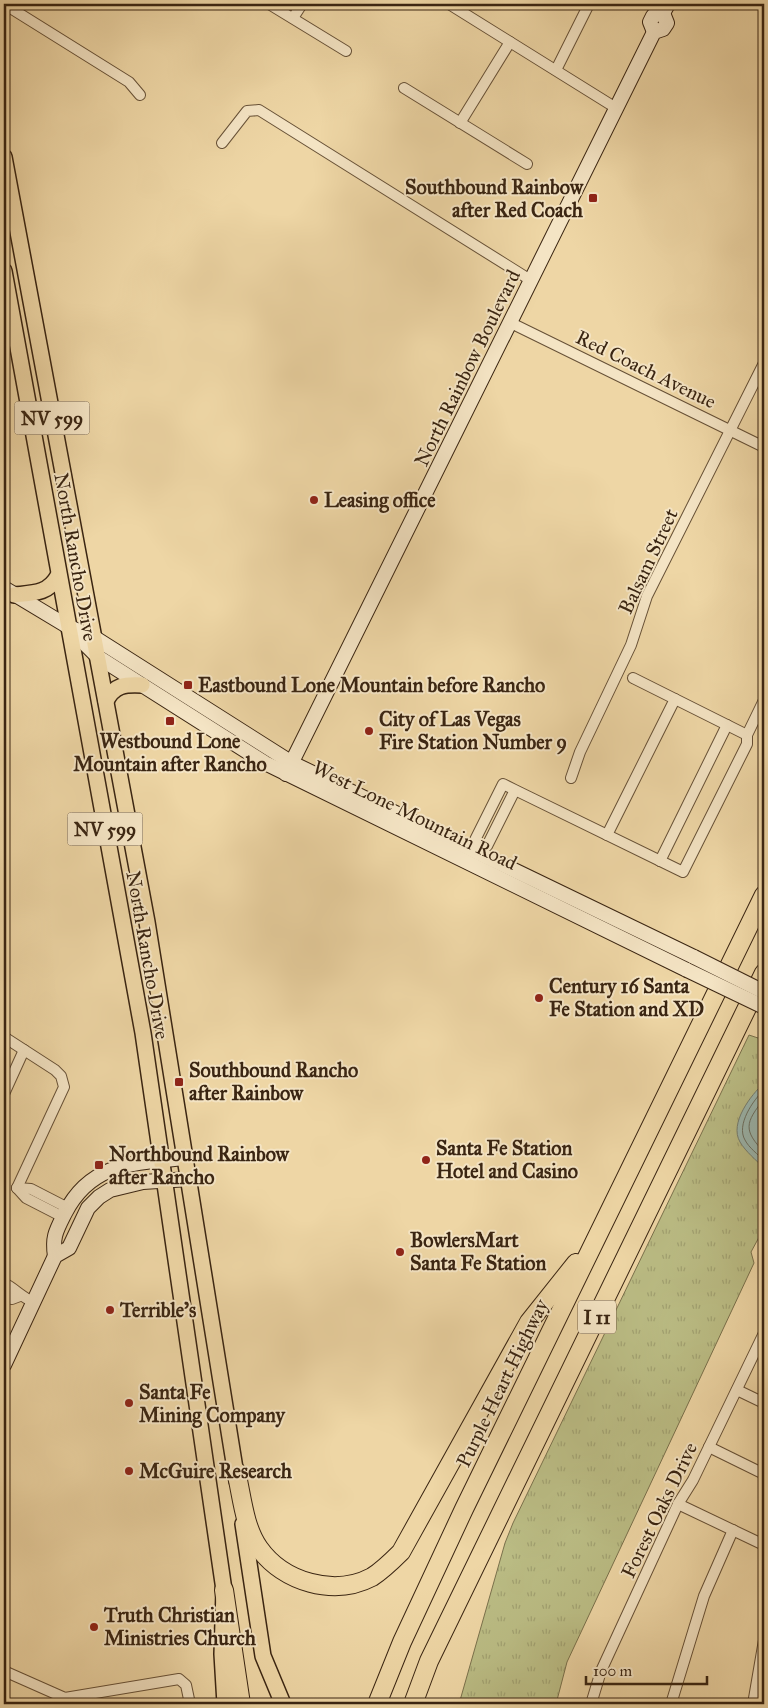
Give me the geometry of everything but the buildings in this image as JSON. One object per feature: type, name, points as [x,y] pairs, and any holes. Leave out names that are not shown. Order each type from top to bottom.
[{"type":"highway","name":"Purple Heart Highway","points":[[378,1704],[402,1642],[464,1509],[764,895]]},
{"type":"highway","name":"I 11","points":[[413,1704],[430,1661],[764,973]]},
{"type":"highway","points":[[236,1471],[248,1525],[258,1547],[272,1564],[290,1576],[311,1584],[330,1586],[350,1584],[371,1577],[388,1566],[401,1552],[529,1322],[596,1237]]},
{"type":"highway","points":[[224,1590],[241,1704]]},
{"type":"main road","name":"North Rainbow Boulevard","points":[[289,768],[654,32],[664,29],[667,23],[665,8]]},
{"type":"main road","name":"North Rancho Drive","points":[[4,157],[5,172],[139,881],[186,1158],[236,1471],[263,1656],[283,1704]]},
{"type":"main road","points":[[4,205],[16,225]]},
{"type":"main road","name":"North Rancho Drive","points":[[4,271],[67,626],[143,1033],[160,1161],[224,1590],[222,1654],[225,1704]]},
{"type":"main road","points":[[9,592],[40,592],[54,583],[58,576]]},
{"type":"main road","name":"West Lone Mountain Road","points":[[9,592],[67,626],[94,638],[289,768],[447,846],[694,957],[764,992]]},
{"type":"main road","name":"West Lone Mountain Road","points":[[67,626],[98,657],[265,763],[289,768]]},
{"type":"main road","points":[[106,701],[114,689],[120,686],[142,685]]},
{"type":"main road","name":"West Lone Mountain Road","points":[[473,858],[687,970],[764,1007]]},
{"type":"main road","points":[[114,876],[139,881]]},
{"type":"main road","points":[[55,1256],[52,1240],[73,1197],[87,1182],[102,1174],[129,1165],[186,1158]]},
{"type":"main road","points":[[4,1365],[55,1256],[69,1248],[88,1208],[99,1197],[126,1185],[189,1179]]},
{"type":"street","points":[[4,4],[129,82],[140,96]]},
{"type":"street","points":[[269,4],[346,51]]},
{"type":"street","points":[[293,18],[302,4]]},
{"type":"street","points":[[449,4],[616,108]]},
{"type":"street","points":[[556,70],[589,4]]},
{"type":"street","points":[[460,123],[510,42]]},
{"type":"street","points":[[404,88],[527,164]]},
{"type":"street","points":[[222,143],[247,111],[259,110],[532,281]]},
{"type":"street","name":"Red Coach Avenue","points":[[511,323],[764,447]]},
{"type":"street","name":"Balsam Street","points":[[572,778],[580,752],[631,645],[647,596],[764,363]]},
{"type":"street","points":[[633,678],[747,735]]},
{"type":"street","points":[[607,835],[675,699]]},
{"type":"street","points":[[473,858],[475,840],[502,784],[682,872],[747,744],[747,735],[764,700]]},
{"type":"street","points":[[660,861],[727,725]]},
{"type":"street","points":[[473,858],[487,846],[515,790]]},
{"type":"street","points":[[4,1037],[55,1070],[63,1081],[63,1094],[17,1188],[31,1189],[65,1212]]},
{"type":"street","points":[[4,1094],[24,1050]]},
{"type":"street","points":[[4,1283],[15,1289],[20,1296],[33,1302]]},
{"type":"street","points":[[4,1295],[12,1299],[20,1296]]},
{"type":"street","name":"Forest Oaks Drive","points":[[591,1704],[601,1671],[678,1504],[693,1480],[764,1333]]},
{"type":"street","points":[[737,1390],[764,1403]]},
{"type":"street","points":[[709,1447],[764,1474]]},
{"type":"street","points":[[678,1504],[764,1545]]},
{"type":"street","points":[[671,1704],[704,1596],[734,1530]]},
{"type":"street","points":[[753,1704],[764,1640]]},
{"type":"street","points":[[4,1671],[65,1698],[179,1679],[186,1685],[190,1704]]},
{"type":"green space","points":[[749,1035],[764,1040],[764,1228],[751,1252],[754,1263],[567,1662],[556,1704],[459,1704],[505,1543],[513,1523]]},
{"type":"water","points":[[764,1083],[764,1168],[748,1153],[740,1142],[737,1135],[737,1126],[739,1118],[748,1102]]},
{"type":"place","name":"Southbound Rainbow after Red Coach","points":[[593,198]]},
{"type":"place","name":"Leasing office","points":[[314,500]]},
{"type":"place","name":"Eastbound Lone Mountain before Rancho","points":[[188,685]]},
{"type":"place","name":"Westbound Lone Mountain after Rancho","points":[[170,721]]},
{"type":"place","name":"City of Las Vegas Fire Station Number 9","points":[[369,731]]},
{"type":"place","name":"Century 16 Santa Fe Station and XD","points":[[539,998]]},
{"type":"place","name":"Southbound Rancho after Rainbow","points":[[179,1082]]},
{"type":"place","name":"Santa Fe Station Hotel and Casino","points":[[426,1160]]},
{"type":"place","name":"Northbound Rainbow after Rancho","points":[[99,1165]]},
{"type":"place","name":"BowlersMart Santa Fe Station","points":[[400,1252]]},
{"type":"place","name":"Terrible's","points":[[110,1310]]},
{"type":"place","name":"Santa Fe Mining Company","points":[[129,1403]]},
{"type":"place","name":"McGuire Research","points":[[129,1471]]},
{"type":"place","name":"Truth Christian Ministries Church","points":[[94,1627]]}]
